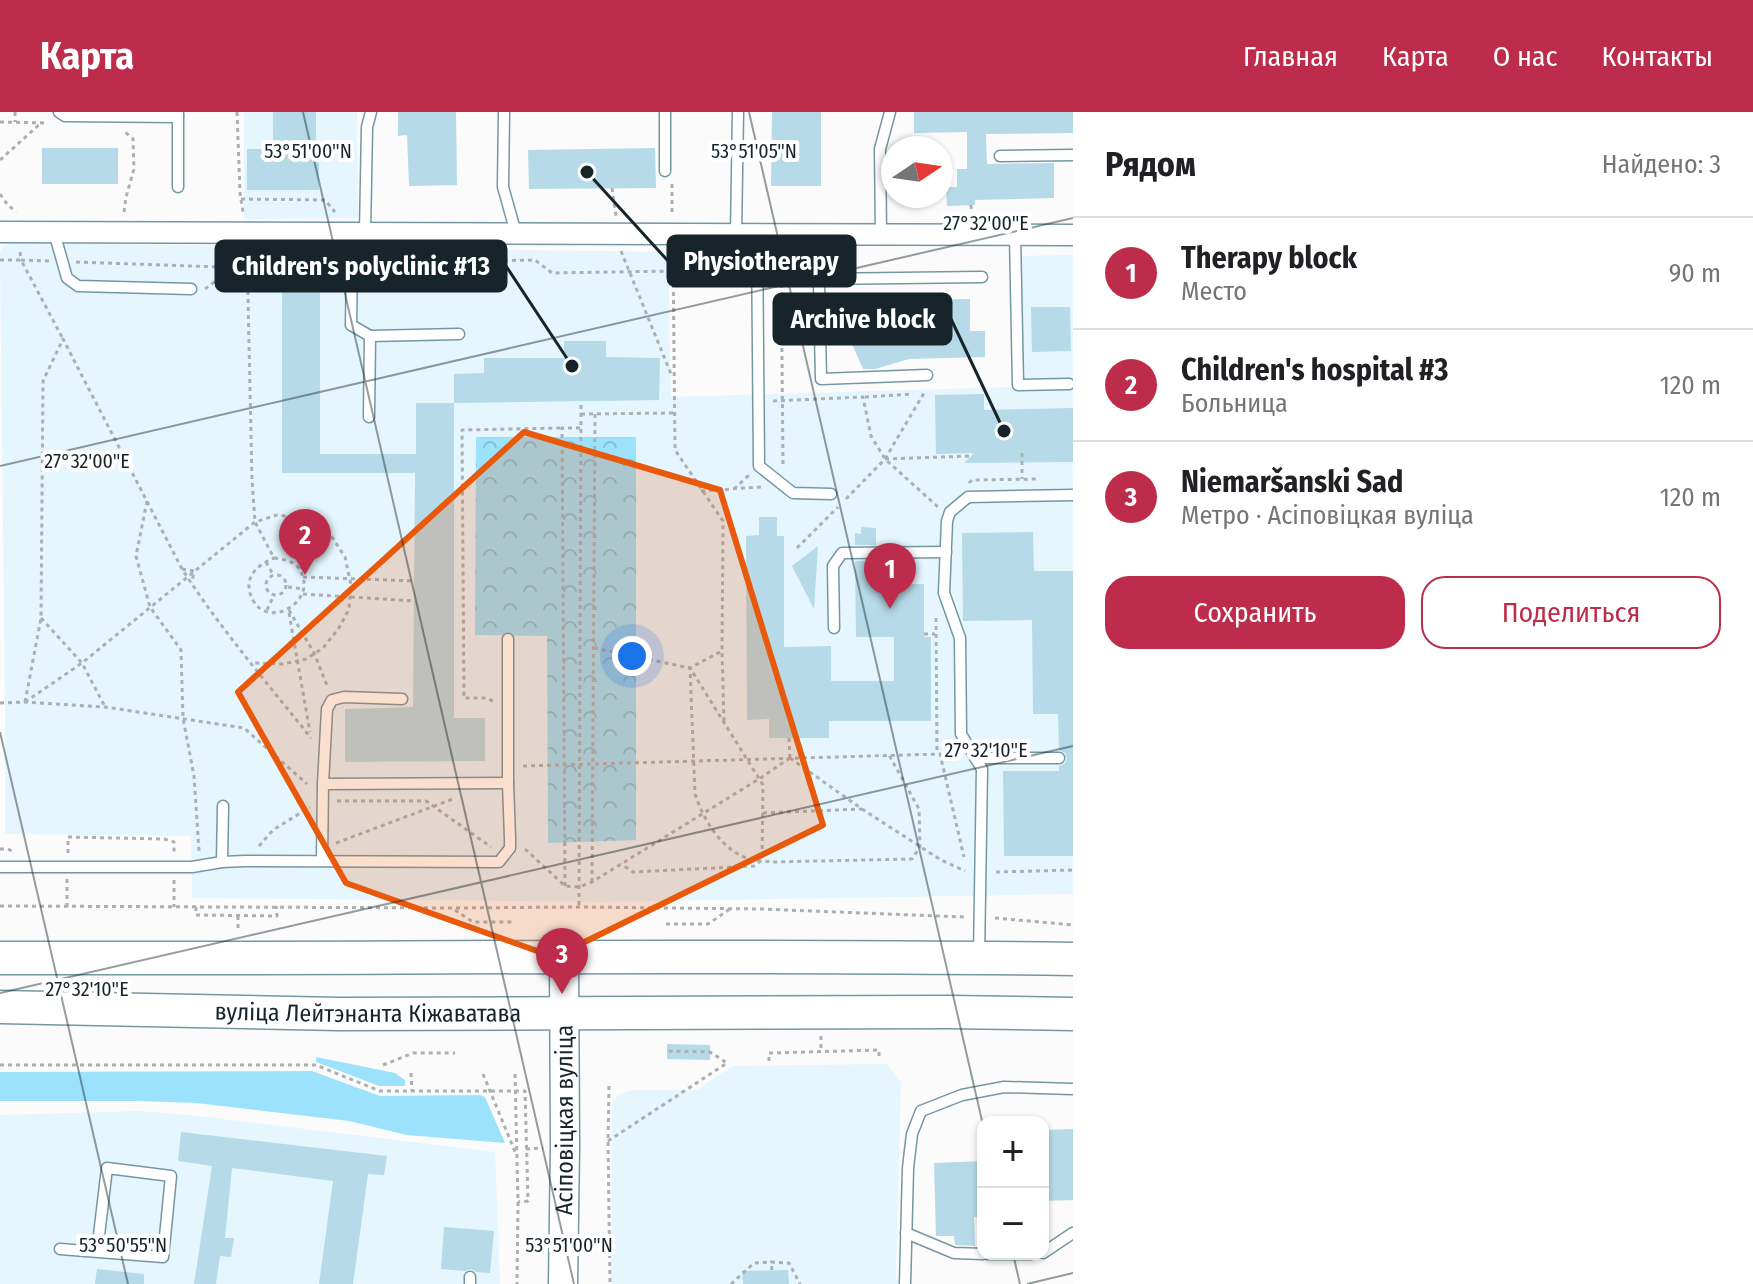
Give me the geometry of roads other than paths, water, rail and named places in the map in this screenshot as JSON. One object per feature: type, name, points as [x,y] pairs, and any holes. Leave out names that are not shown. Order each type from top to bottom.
[{"type":"main road","points":[[0,958],[721,956],[1073,959]]},
{"type":"main road","name":"Асіповіцкая вуліца","points":[[563,1284],[564,957]]},
{"type":"main road","points":[[98,958],[114,969],[120,991],[116,1003],[105,1010]]},
{"type":"main road","name":"вуліца Лейтэнанта Кіжаватава","points":[[0,1007],[339,1014],[1073,1014]]},
{"type":"street","points":[[9,232],[1073,235]]},
{"type":"lane","points":[[371,112],[367,127],[359,233],[352,264],[351,325],[370,336],[459,334]]},
{"type":"lane","points":[[504,112],[503,187],[516,233]]},
{"type":"lane","points":[[665,112],[668,172]]},
{"type":"lane","points":[[736,234],[738,112]]},
{"type":"lane","points":[[881,234],[880,149],[890,112]]},
{"type":"lane","points":[[58,118],[178,114],[178,187]]},
{"type":"lane","points":[[1000,156],[1073,155]]},
{"type":"lane","points":[[54,232],[67,278],[78,286],[195,291]]},
{"type":"lane","points":[[757,234],[759,466],[793,493],[831,494]]},
{"type":"lane","points":[[818,234],[821,379],[927,375]]},
{"type":"lane","points":[[1015,235],[1018,385],[1069,384]]},
{"type":"lane","points":[[819,279],[982,277]]},
{"type":"lane","points":[[369,417],[370,336]]},
{"type":"lane","points":[[979,958],[982,769],[961,734],[960,638],[944,593],[947,521],[950,512],[968,497],[1073,495]]},
{"type":"lane","points":[[834,628],[833,566],[842,553],[946,552]]},
{"type":"lane","points":[[0,867],[67,863],[192,867],[222,862],[322,860],[499,862],[510,848],[508,639]]},
{"type":"lane","points":[[322,860],[318,803],[323,784],[327,709],[332,700],[344,697],[402,699]]},
{"type":"lane","points":[[975,758],[1059,758]]},
{"type":"lane","points":[[323,784],[508,783]]},
{"type":"lane","points":[[222,862],[223,806]]},
{"type":"lane","points":[[905,1284],[908,1168],[912,1134],[921,1111],[962,1095],[1004,1087],[1073,1089]]},
{"type":"lane","points":[[60,1249],[97,1252],[163,1257],[171,1176],[107,1168],[97,1252]]},
{"type":"lane","points":[[906,1233],[954,1253],[977,1254]]},
{"type":"lane","points":[[1049,1249],[1073,1233]]},
{"type":"place","name":"Physiotherapy","points":[[587,172]]},
{"type":"place","name":"Children's polyclinic #13","points":[[572,366]]},
{"type":"place","name":"Archive block","points":[[1004,431]]},
{"type":"place","name":"Children's hospital #3","points":[[305,575]]},
{"type":"place","name":"Therapy block","points":[[890,609]]},
{"type":"place","name":"Niemaršanski Sad","points":[[562,994]]}]
